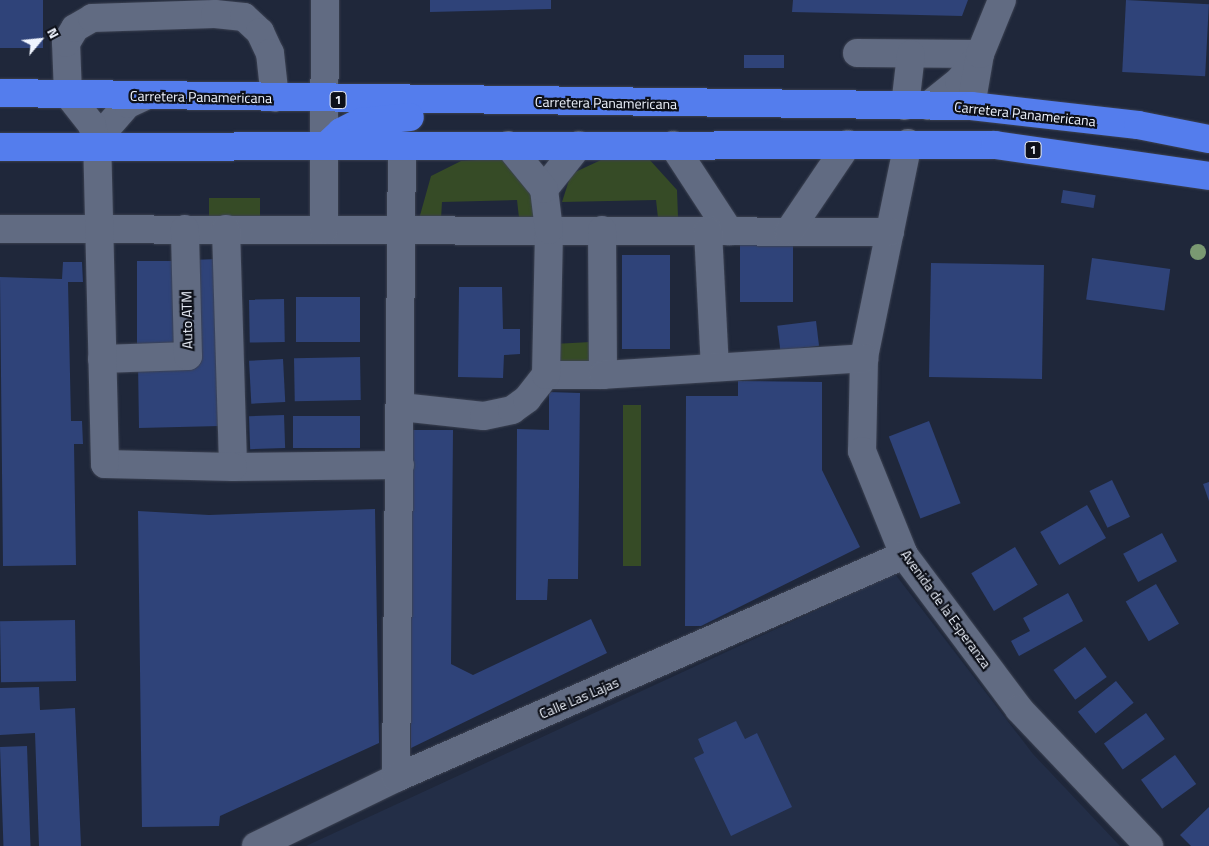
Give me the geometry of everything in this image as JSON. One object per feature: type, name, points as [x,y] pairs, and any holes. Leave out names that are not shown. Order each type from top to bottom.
[{"type":"highway","name":"Carretera Panamericana","points":[[0,93],[675,104],[971,106],[1138,125],[1209,139]]},
{"type":"highway","name":"1","points":[[326,146],[348,128],[378,118],[642,117],[661,114],[675,104]]},
{"type":"highway","points":[[851,144],[914,126],[963,125],[971,106]]},
{"type":"highway","name":"1","points":[[0,147],[908,143],[995,145],[1209,176]]},
{"type":"street","points":[[324,230],[326,146],[325,0]]},
{"type":"street","points":[[971,106],[980,54],[1002,0]]},
{"type":"street","points":[[275,98],[270,53],[260,32],[244,17],[215,14],[92,18],[75,28],[66,43],[68,94],[92,125],[97,146],[105,464],[233,467],[400,464]]},
{"type":"street","points":[[858,53],[980,54]]},
{"type":"street","points":[[911,54],[917,106],[959,81],[980,54]]},
{"type":"street","points":[[97,146],[105,130],[128,104],[145,96]]},
{"type":"street","name":"Avenida de la Esperanza","points":[[908,143],[864,358],[862,451],[904,554],[1019,709],[1150,846]]},
{"type":"street","points":[[789,231],[851,144]]},
{"type":"street","points":[[401,407],[484,416],[512,410],[527,399],[546,375],[549,230],[544,189],[508,145]]},
{"type":"street","points":[[544,189],[579,145]]},
{"type":"street","points":[[673,145],[718,231],[715,367]]},
{"type":"street","points":[[396,778],[402,146]]},
{"type":"street","points":[[0,229],[890,232]]},
{"type":"street","name":"Auto ATM","points":[[102,359],[188,356],[185,229]]},
{"type":"street","points":[[226,229],[233,467]]},
{"type":"street","points":[[602,230],[602,375]]},
{"type":"street","points":[[546,375],[602,375],[864,358]]},
{"type":"street","name":"Calle Las Lajas","points":[[256,846],[396,778],[904,554]]},
{"type":"shaded area","points":[[895,574],[1033,754],[1120,846],[306,846]]},
{"type":"green space","points":[[508,158],[537,190],[539,216],[519,218],[517,200],[442,202],[441,219],[419,219],[431,176],[461,161]]},
{"type":"green space","points":[[648,158],[677,190],[678,217],[658,218],[656,200],[562,202],[571,174],[601,160]]},
{"type":"green space","points":[[209,198],[260,198],[260,218],[209,218]]},
{"type":"green space","points":[[591,342],[592,364],[559,366],[558,344]]},
{"type":"green space","points":[[623,405],[641,405],[641,566],[623,566]]},
{"type":"building","points":[[0,0],[43,0],[43,48],[0,48]]},
{"type":"building","points":[[430,0],[551,0],[551,9],[430,12]]},
{"type":"building","points":[[793,0],[968,0],[962,16],[792,12]]},
{"type":"building","points":[[1126,0],[1209,4],[1205,76],[1122,72]]},
{"type":"building","points":[[744,55],[784,55],[784,68],[744,68]]},
{"type":"building","points":[[1063,190],[1096,195],[1094,208],[1061,203]]},
{"type":"building","points":[[740,242],[793,242],[793,302],[740,302]]},
{"type":"building","points":[[622,255],[670,255],[670,349],[622,349]]},
{"type":"building","points":[[1092,258],[1170,269],[1164,311],[1086,300]]},
{"type":"building","points":[[217,259],[220,426],[139,428],[138,363],[193,362],[191,260]]},
{"type":"building","points":[[137,261],[182,261],[182,352],[137,352]]},
{"type":"building","points":[[63,262],[82,262],[83,282],[68,282],[71,421],[82,421],[83,444],[74,444],[76,565],[3,566],[0,277],[62,279]]},
{"type":"building","points":[[931,263],[1044,265],[1042,379],[929,377]]},
{"type":"building","points":[[459,287],[502,287],[503,329],[520,329],[520,354],[504,355],[503,378],[458,377]]},
{"type":"building","points":[[296,297],[360,297],[360,342],[296,342]]},
{"type":"building","points":[[284,299],[285,342],[250,343],[249,300]]},
{"type":"building","points":[[816,321],[819,346],[780,351],[777,326]]},
{"type":"building","points":[[360,357],[361,400],[295,401],[294,358]]},
{"type":"building","points":[[283,359],[285,402],[251,404],[249,361]]},
{"type":"building","points":[[738,381],[822,382],[822,470],[860,547],[701,626],[685,626],[686,396],[738,396]]},
{"type":"building","points":[[549,392],[580,393],[578,579],[548,579],[547,600],[516,600],[517,429],[549,430]]},
{"type":"building","points":[[284,415],[285,448],[250,449],[249,416]]},
{"type":"building","points":[[293,416],[360,416],[360,448],[293,448]]},
{"type":"building","points":[[929,421],[961,503],[920,519],[889,436]]},
{"type":"building","points":[[409,430],[453,430],[451,664],[473,675],[591,619],[607,653],[411,748]]},
{"type":"building","points":[[1112,480],[1130,517],[1108,528],[1090,491]]},
{"type":"building","points":[[1209,482],[1209,501],[1203,484]]},
{"type":"building","points":[[1087,505],[1106,538],[1059,565],[1040,532]]},
{"type":"building","points":[[375,509],[379,743],[220,816],[219,826],[142,827],[138,511],[209,515]]},
{"type":"building","points":[[1162,533],[1177,561],[1138,582],[1123,554]]},
{"type":"building","points":[[1015,547],[1038,585],[994,611],[971,573]]},
{"type":"building","points":[[1156,584],[1179,624],[1149,641],[1126,602]]},
{"type":"building","points":[[1068,593],[1083,621],[1019,656],[1011,641],[1030,631],[1023,618]]},
{"type":"building","points":[[75,620],[76,681],[1,682],[0,621]]},
{"type":"building","points":[[1085,647],[1107,677],[1075,700],[1053,670]]},
{"type":"building","points":[[1116,681],[1134,703],[1096,734],[1078,712]]},
{"type":"building","points":[[39,687],[40,710],[75,708],[81,846],[39,846],[35,733],[0,735],[0,688]]},
{"type":"building","points":[[1146,713],[1165,739],[1123,769],[1104,744]]},
{"type":"building","points":[[736,721],[745,739],[757,733],[792,807],[731,836],[694,758],[704,753],[698,739]]},
{"type":"building","points":[[27,746],[30,846],[3,846],[0,747]]},
{"type":"building","points":[[1175,755],[1196,784],[1162,809],[1141,780]]},
{"type":"building","points":[[1209,807],[1209,846],[1191,846],[1180,835]]}]
